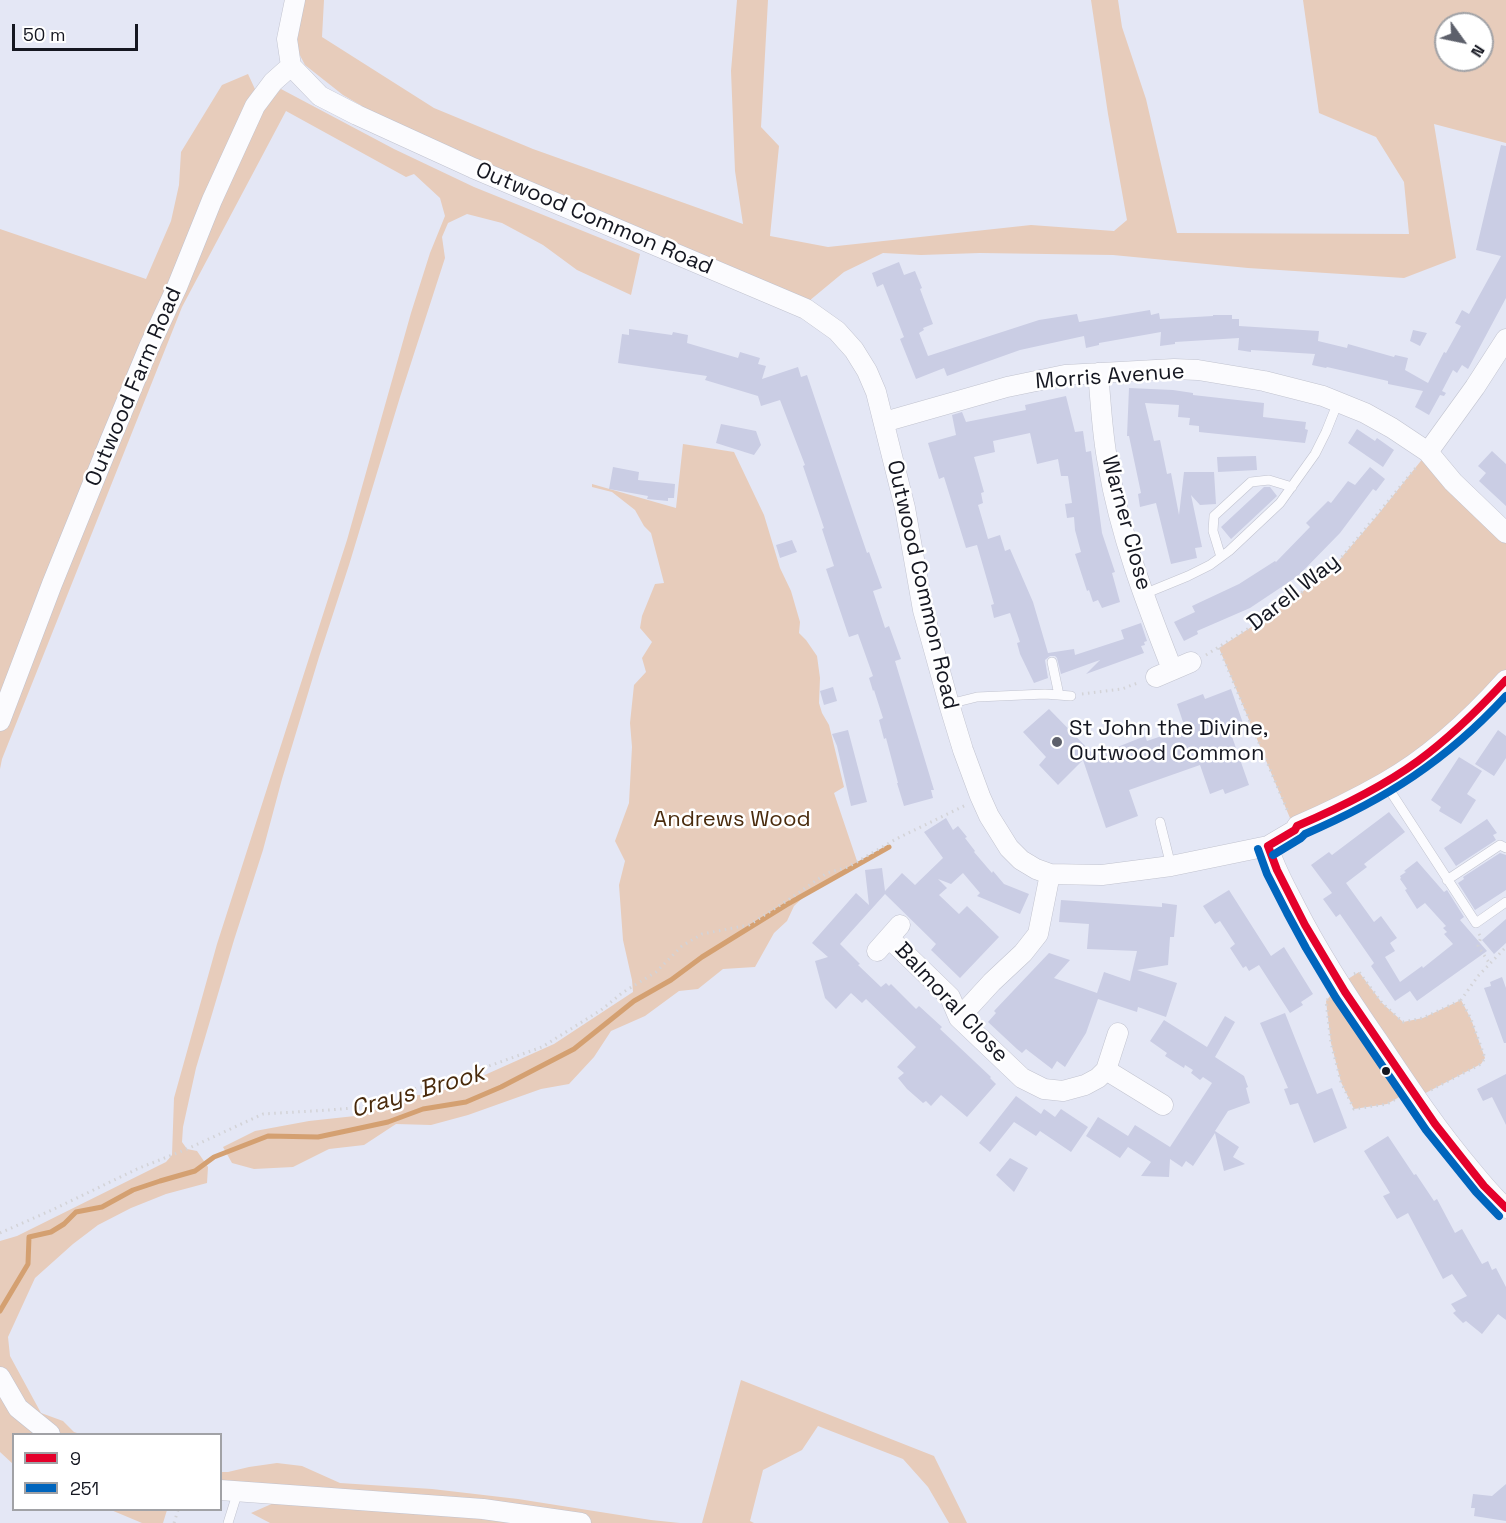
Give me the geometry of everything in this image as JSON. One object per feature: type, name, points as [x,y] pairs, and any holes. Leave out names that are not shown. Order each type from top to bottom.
[{"type":"street","points":[[291,66],[287,39],[295,0]]},
{"type":"street","name":"Outwood Common Road","points":[[291,66],[320,96],[357,115],[562,207],[806,309],[837,331],[854,350],[876,392],[904,508],[923,610],[963,750],[980,796],[989,816],[1009,848],[1020,860],[1036,869],[1050,874],[1102,875],[1171,866],[1268,846],[1298,826],[1385,783],[1439,745],[1482,706],[1506,680]]},
{"type":"street","name":"Outwood Farm Road","points":[[0,721],[110,441],[212,200],[255,106],[273,82],[291,66]]},
{"type":"street","points":[[1428,452],[1506,339]]},
{"type":"street","name":"Morris Avenue","points":[[884,422],[1008,387],[1065,375],[1174,369],[1198,370],[1264,381],[1315,393],[1365,413],[1428,452],[1453,482],[1506,533]]},
{"type":"street","name":"Warner Close","points":[[1098,373],[1109,473],[1116,505],[1128,550],[1144,594],[1164,673]]},
{"type":"street","points":[[1164,673],[1191,662]]},
{"type":"street","points":[[1268,846],[1292,900],[1324,960],[1448,1143],[1506,1208]]},
{"type":"street","points":[[959,1018],[1023,953],[1038,934],[1050,874]]},
{"type":"street","name":"Balmoral Close","points":[[889,938],[950,997],[959,1018],[1023,1078],[1044,1089],[1063,1091],[1085,1085],[1098,1078],[1106,1070]]},
{"type":"street","points":[[1118,1033],[1106,1070],[1163,1105]]},
{"type":"street","points":[[0,1377],[18,1408],[49,1433]]},
{"type":"street","points":[[229,1490],[483,1509],[581,1523]]},
{"type":"lane","points":[[1144,594],[1210,565],[1229,551],[1280,503],[1314,454],[1338,402]]},
{"type":"lane","points":[[1221,556],[1214,531],[1214,516],[1251,482],[1269,480],[1292,487]]},
{"type":"lane","points":[[1052,662],[1059,695]]},
{"type":"lane","points":[[949,704],[977,697],[1071,696]]},
{"type":"lane","points":[[1385,783],[1476,923],[1506,902]]},
{"type":"lane","points":[[1160,822],[1171,866]]},
{"type":"lane","points":[[1447,880],[1500,845],[1506,848]]},
{"type":"lane","points":[[228,1523],[229,1490]]},
{"type":"path","name":"Darell Way","points":[[1191,662],[1219,648],[1276,611],[1336,564],[1428,452]]},
{"type":"path","points":[[1219,648],[1295,830]]},
{"type":"path","points":[[1071,696],[1122,689],[1164,673]]},
{"type":"path","points":[[0,1233],[137,1169],[263,1114],[364,1107],[402,1092],[447,1081],[542,1047],[656,972],[682,946],[702,934],[749,925],[826,873],[848,867],[896,839],[971,803],[980,796]]},
{"type":"path","points":[[1476,923],[1481,937],[1478,946],[1490,964]]},
{"type":"path","points":[[1461,1000],[1471,1019],[1485,1058],[1481,1064],[1387,1104],[1354,1109],[1341,1082],[1331,1043],[1326,1001],[1340,984],[1359,972],[1382,1003],[1403,1022],[1423,1018],[1461,1000],[1478,976],[1506,948]]},
{"type":"green space","points":[[298,0],[324,0],[322,37],[434,108],[533,149],[743,224],[735,171],[731,71],[737,0],[768,0],[761,127],[779,146],[770,236],[828,247],[1031,225],[1114,231],[1127,220],[1091,0],[1118,0],[1122,27],[1146,99],[1177,233],[1409,234],[1404,182],[1376,137],[1319,113],[1303,0],[1506,0],[1506,143],[1434,124],[1456,258],[1404,278],[1248,268],[1113,255],[883,253],[844,272],[809,301],[426,143],[343,95],[305,65],[294,44]]},
{"type":"green space","points":[[248,74],[260,100],[257,115],[281,89],[394,149],[474,187],[640,254],[631,295],[577,270],[543,245],[502,223],[467,214],[448,223],[442,237],[445,258],[319,657],[196,1068],[183,1127],[182,1142],[187,1149],[197,1151],[208,1167],[207,1183],[166,1194],[131,1208],[98,1225],[73,1244],[35,1278],[8,1337],[10,1356],[41,1413],[63,1421],[77,1433],[53,1433],[0,1373],[0,1241],[17,1236],[166,1162],[172,1155],[174,1098],[217,944],[347,540],[411,313],[430,253],[445,216],[440,198],[414,174],[406,177],[286,111],[182,307],[2,759],[0,769],[0,229],[146,279],[171,221],[179,185],[181,152],[222,85]]},
{"type":"green space","name":"Andrews Wood","points":[[683,444],[734,452],[764,515],[780,568],[791,591],[800,622],[799,633],[817,656],[820,678],[819,703],[829,725],[844,787],[834,793],[858,864],[810,891],[794,906],[787,921],[774,933],[755,967],[723,969],[698,989],[679,991],[645,1016],[611,1031],[594,1057],[569,1084],[541,1089],[468,1115],[431,1125],[396,1124],[364,1145],[329,1149],[293,1167],[254,1169],[232,1163],[223,1147],[255,1131],[309,1121],[355,1116],[413,1096],[438,1092],[478,1078],[554,1044],[633,992],[623,940],[619,885],[625,861],[615,841],[629,803],[632,747],[630,723],[634,685],[646,672],[642,658],[652,642],[640,628],[642,616],[655,584],[664,583],[651,533],[635,510],[612,492],[592,487],[592,484],[676,508]]},
{"type":"green space","points":[[1428,452],[1506,533],[1506,680],[1439,745],[1295,830],[1219,648],[1276,611],[1336,564]]},
{"type":"green space","points":[[1359,972],[1382,1003],[1403,1022],[1423,1018],[1461,1000],[1471,1019],[1485,1058],[1481,1064],[1416,1098],[1410,1091],[1387,1104],[1354,1109],[1341,1082],[1331,1043],[1326,1001],[1340,984]]},
{"type":"green space","points":[[741,1380],[934,1456],[967,1523],[949,1523],[928,1487],[903,1459],[818,1426],[802,1450],[763,1470],[750,1521],[754,1523],[702,1523]]},
{"type":"green space","points":[[0,1385],[49,1433],[12,1433],[12,1463],[0,1452]]},
{"type":"green space","points":[[277,1463],[302,1466],[340,1483],[432,1489],[518,1499],[680,1523],[270,1523],[251,1513],[292,1495],[222,1488],[222,1472]]},
{"type":"green space","points":[[113,1511],[167,1511],[163,1523],[142,1523]]},
{"type":"building","points":[[1501,145],[1506,146],[1506,298],[1468,369],[1462,365],[1457,373],[1453,370],[1442,391],[1446,393],[1444,396],[1440,395],[1429,415],[1415,407],[1423,391],[1312,365],[1315,354],[1238,350],[1239,338],[1175,342],[1175,344],[1160,346],[1161,332],[1099,343],[1099,345],[1086,348],[1084,336],[1020,350],[947,376],[944,368],[916,379],[900,339],[904,337],[883,284],[877,287],[872,273],[899,262],[904,275],[915,271],[933,324],[923,328],[924,330],[919,333],[928,356],[1039,320],[1077,314],[1079,322],[1150,310],[1151,315],[1159,313],[1160,319],[1232,315],[1232,319],[1239,319],[1239,326],[1319,331],[1318,341],[1347,348],[1348,344],[1394,357],[1395,355],[1408,358],[1405,370],[1428,383],[1461,326],[1455,323],[1462,310],[1469,314],[1501,256],[1476,250]]},
{"type":"building","points":[[629,329],[688,335],[687,343],[738,358],[740,352],[760,358],[758,364],[766,366],[762,379],[798,367],[801,377],[807,375],[867,553],[869,552],[882,588],[873,591],[885,628],[889,626],[901,659],[895,661],[934,790],[931,790],[933,798],[904,806],[879,720],[883,718],[869,678],[873,676],[858,634],[849,637],[826,569],[834,566],[822,529],[824,528],[803,466],[805,465],[780,400],[761,406],[758,396],[705,380],[707,376],[618,363],[622,334],[629,335]]},
{"type":"building","points":[[1413,330],[1427,333],[1420,346],[1410,341]]},
{"type":"building","points":[[1129,388],[1173,390],[1193,393],[1193,395],[1264,403],[1263,417],[1306,422],[1305,429],[1308,430],[1305,443],[1199,432],[1199,426],[1189,425],[1190,418],[1178,417],[1179,405],[1145,403],[1154,441],[1160,440],[1167,474],[1171,473],[1179,515],[1184,472],[1214,472],[1216,504],[1200,505],[1191,495],[1202,547],[1195,548],[1197,558],[1171,564],[1156,503],[1140,507],[1138,494],[1141,493],[1129,436],[1127,436]]},
{"type":"building","points":[[1066,396],[1075,432],[1083,431],[1086,452],[1091,451],[1102,533],[1115,572],[1112,573],[1120,602],[1102,608],[1098,600],[1093,602],[1089,590],[1087,591],[1075,554],[1081,552],[1074,517],[1067,518],[1065,504],[1072,503],[1068,476],[1061,476],[1058,459],[1037,464],[1030,433],[993,441],[995,452],[974,457],[984,492],[981,493],[983,503],[978,505],[988,539],[1000,535],[1005,551],[1010,549],[1033,602],[1048,653],[1074,649],[1075,655],[1124,639],[1121,630],[1141,623],[1147,641],[1141,646],[1144,653],[1086,674],[1100,660],[1061,674],[1057,658],[1050,656],[1045,660],[1048,678],[1034,683],[1020,654],[1017,643],[1020,642],[1010,613],[994,618],[991,605],[994,604],[977,545],[966,548],[944,477],[939,479],[928,443],[956,435],[952,415],[962,412],[966,422],[1026,410],[1025,405]]},
{"type":"building","points":[[721,424],[756,431],[761,445],[754,455],[716,443]]},
{"type":"building","points":[[1357,429],[1375,441],[1377,438],[1394,450],[1383,467],[1348,443]]},
{"type":"building","points":[[1492,451],[1506,464],[1506,506],[1479,481],[1486,473],[1478,466]]},
{"type":"building","points":[[1256,456],[1257,470],[1218,472],[1217,457]]},
{"type":"building","points":[[613,467],[639,472],[638,480],[675,484],[674,498],[668,498],[668,501],[647,499],[648,496],[609,489]]},
{"type":"building","points":[[1370,467],[1385,479],[1376,491],[1373,489],[1340,533],[1298,576],[1250,608],[1197,631],[1198,634],[1184,641],[1174,622],[1195,612],[1192,606],[1239,584],[1276,562],[1310,527],[1306,523],[1328,501],[1331,503],[1348,481],[1355,485]]},
{"type":"building","points":[[1264,487],[1270,487],[1277,496],[1231,539],[1221,527]]},
{"type":"building","points":[[792,540],[797,552],[780,558],[776,545]]},
{"type":"building","points":[[833,687],[837,701],[824,705],[820,691]]},
{"type":"building","points":[[1231,689],[1244,726],[1230,731],[1249,785],[1225,794],[1223,789],[1210,794],[1200,765],[1129,790],[1138,816],[1106,828],[1083,760],[1058,785],[1039,765],[1046,757],[1023,732],[1049,709],[1095,756],[1145,736],[1147,741],[1185,728],[1177,704],[1203,694],[1205,699]]},
{"type":"building","points":[[848,730],[867,802],[851,806],[832,734]]},
{"type":"building","points":[[1498,730],[1506,736],[1506,758],[1494,776],[1475,764]]},
{"type":"building","points":[[1459,757],[1482,771],[1467,794],[1476,800],[1461,824],[1439,811],[1441,807],[1431,800]]},
{"type":"building","points":[[1389,812],[1405,832],[1364,864],[1367,867],[1346,883],[1374,922],[1381,916],[1397,938],[1390,943],[1395,951],[1385,957],[1400,982],[1422,966],[1423,968],[1453,944],[1444,934],[1447,932],[1443,928],[1446,926],[1425,903],[1417,909],[1400,879],[1400,876],[1406,872],[1404,871],[1417,861],[1444,892],[1447,890],[1464,917],[1460,920],[1487,951],[1417,1001],[1410,991],[1395,1001],[1371,966],[1374,963],[1340,914],[1336,917],[1323,899],[1332,893],[1311,865],[1329,852],[1332,855]]},
{"type":"building","points":[[946,818],[953,830],[958,826],[967,837],[965,838],[974,852],[1004,884],[1029,894],[1020,914],[977,896],[980,893],[963,873],[951,884],[938,879],[947,888],[939,895],[959,914],[967,906],[999,937],[960,978],[931,950],[936,944],[885,894],[840,944],[881,987],[886,983],[889,986],[891,984],[916,1009],[919,1006],[991,1077],[996,1084],[967,1117],[941,1095],[931,1106],[926,1101],[923,1103],[907,1089],[898,1078],[904,1073],[897,1067],[916,1047],[866,999],[862,1003],[851,993],[836,1009],[825,998],[815,961],[828,957],[812,943],[856,893],[869,905],[865,870],[882,868],[885,891],[902,873],[915,885],[943,858],[924,832]]},
{"type":"building","points":[[1487,819],[1497,833],[1493,835],[1496,840],[1456,866],[1444,848]]},
{"type":"building","points":[[1500,853],[1506,855],[1506,890],[1475,910],[1458,883],[1464,879],[1463,877]]},
{"type":"building","points":[[1229,890],[1271,956],[1284,947],[1313,994],[1301,1002],[1303,1005],[1290,1013],[1259,965],[1249,971],[1246,966],[1243,968],[1230,948],[1235,944],[1220,921],[1215,924],[1203,906]]},
{"type":"building","points":[[1061,900],[1162,907],[1162,903],[1177,905],[1174,937],[1170,937],[1168,965],[1137,970],[1177,983],[1166,1017],[1138,1007],[1137,1012],[1098,999],[1086,1033],[1065,1067],[1057,1061],[1052,1069],[1026,1049],[1022,1053],[988,1022],[996,1013],[994,1011],[1049,953],[1070,960],[1054,978],[1097,993],[1104,972],[1130,981],[1137,951],[1087,949],[1089,924],[1059,922]]},
{"type":"building","points":[[1506,919],[1506,943],[1494,954],[1482,940]]},
{"type":"building","points":[[1502,977],[1506,988],[1506,1043],[1504,1043],[1484,988],[1491,986],[1490,982]]},
{"type":"building","points":[[1285,1013],[1317,1094],[1332,1088],[1347,1128],[1314,1143],[1298,1103],[1290,1105],[1284,1089],[1288,1088],[1260,1023]]},
{"type":"building","points":[[1225,1016],[1235,1022],[1215,1057],[1244,1076],[1250,1103],[1228,1111],[1215,1131],[1239,1147],[1233,1157],[1245,1164],[1224,1171],[1215,1133],[1193,1166],[1186,1161],[1182,1167],[1170,1159],[1169,1177],[1141,1176],[1151,1162],[1128,1147],[1120,1158],[1086,1136],[1098,1117],[1128,1136],[1135,1125],[1170,1147],[1212,1083],[1203,1077],[1200,1080],[1191,1073],[1193,1070],[1185,1065],[1184,1068],[1165,1056],[1167,1053],[1150,1041],[1164,1020],[1207,1047]]},
{"type":"building","points":[[1506,1074],[1506,1125],[1492,1097],[1483,1101],[1477,1089]]},
{"type":"building","points":[[1016,1096],[1041,1114],[1044,1109],[1055,1117],[1061,1109],[1088,1127],[1071,1152],[1040,1131],[1036,1136],[1014,1122],[990,1152],[979,1143]]},
{"type":"building","points":[[1388,1136],[1434,1201],[1437,1199],[1455,1233],[1462,1229],[1482,1264],[1488,1261],[1492,1270],[1496,1268],[1506,1287],[1506,1320],[1498,1314],[1482,1334],[1466,1321],[1463,1323],[1453,1313],[1456,1311],[1451,1304],[1467,1296],[1452,1274],[1443,1279],[1408,1213],[1397,1219],[1383,1196],[1390,1193],[1364,1151]]},
{"type":"building","points":[[1010,1158],[1028,1168],[1014,1192],[996,1175]]},
{"type":"building","points":[[1506,1484],[1506,1521],[1474,1516],[1475,1508],[1471,1508],[1473,1494],[1492,1496]]},
{"type":"waterway","name":"Crays Brook","points":[[0,1311],[28,1264],[29,1237],[51,1232],[64,1224],[76,1212],[102,1207],[133,1190],[195,1171],[214,1157],[268,1136],[318,1137],[388,1122],[423,1109],[466,1102],[501,1087],[574,1049],[634,1001],[671,980],[702,957],[786,905],[889,847]]},
{"type":"transit line","name":"9","points":[[1268,846],[1295,830],[1297,826],[1359,797],[1418,761],[1486,702],[1506,680]]},
{"type":"transit line","name":"251","points":[[1273,855],[1305,834],[1362,807],[1413,776],[1461,740],[1506,696]]},
{"type":"transit line","name":"9","points":[[1268,846],[1277,870],[1305,925],[1345,992],[1435,1124],[1484,1186],[1506,1208]]},
{"type":"transit line","name":"251","points":[[1258,849],[1267,874],[1287,913],[1336,998],[1426,1130],[1476,1192],[1499,1216]]},
{"type":"place","name":"St John the Divine, Outwood Common","points":[[1057,742]]}]
